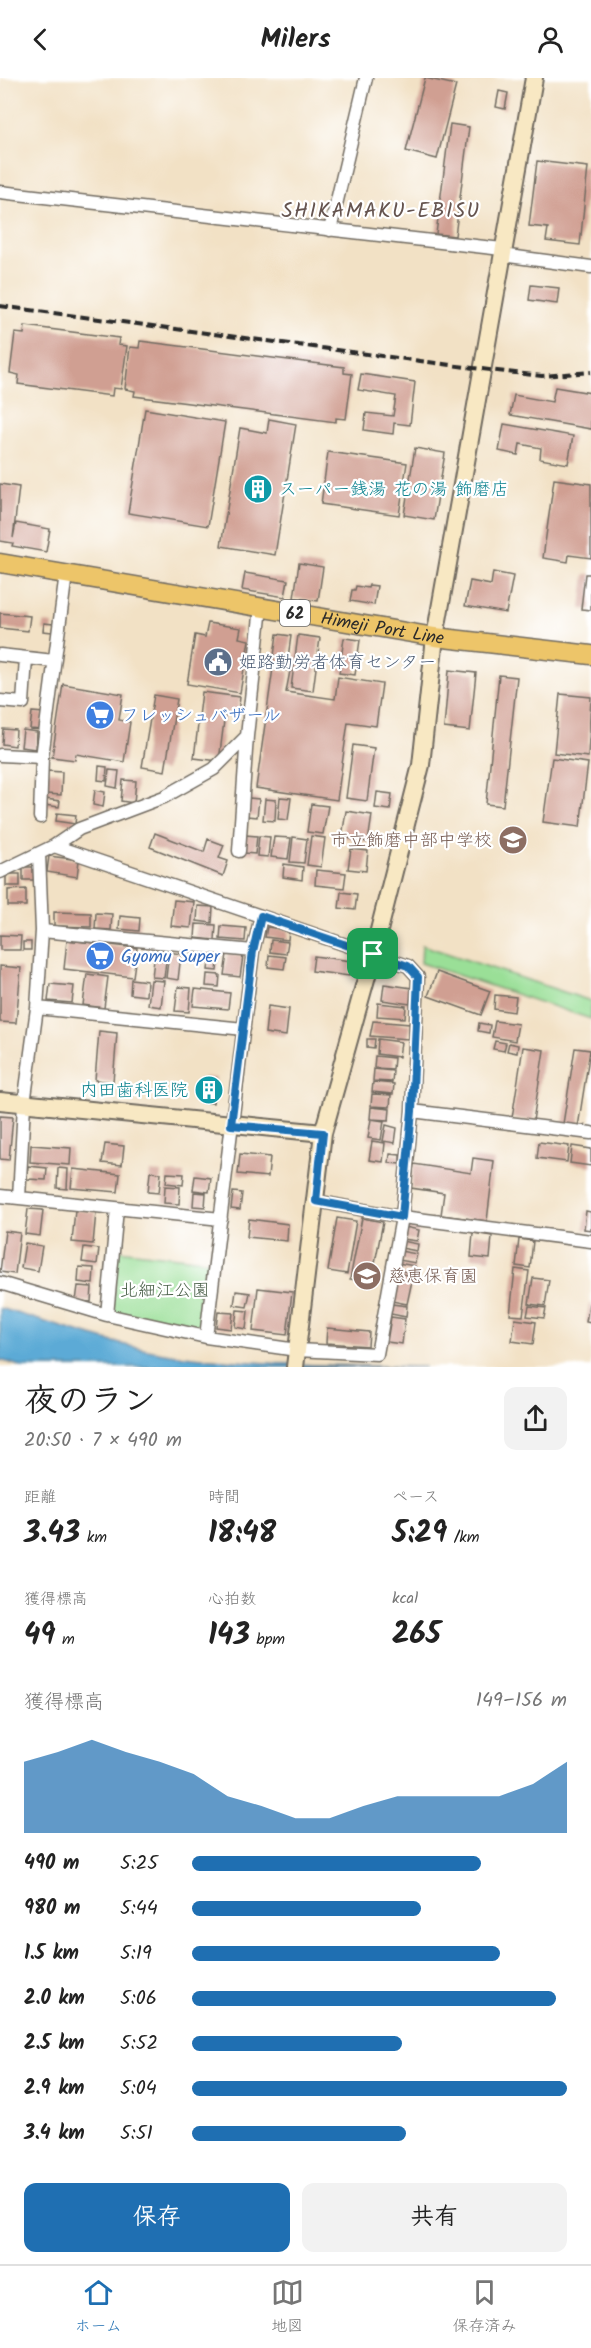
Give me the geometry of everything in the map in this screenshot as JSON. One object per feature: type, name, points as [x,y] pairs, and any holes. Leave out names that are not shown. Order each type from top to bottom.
[{"type":"main road","name":"Himeji Port Line","points":[[0,562],[435,637],[591,655]]},
{"type":"street","points":[[330,230],[366,78]]},
{"type":"street","points":[[295,1367],[323,1133],[373,954],[421,765],[435,637],[534,78]]},
{"type":"street","points":[[0,192],[330,230],[502,252],[591,267]]},
{"type":"street","points":[[40,817],[42,757],[66,574]]},
{"type":"street","points":[[239,851],[247,736],[261,607]]},
{"type":"street","points":[[0,655],[54,661]]},
{"type":"street","points":[[0,701],[23,703],[26,658]]},
{"type":"street","points":[[0,872],[39,854],[79,830],[164,797],[214,769],[247,736]]},
{"type":"street","points":[[0,755],[42,757]]},
{"type":"street","points":[[0,1283],[107,1315],[206,1337],[297,1350],[377,1354],[402,1217],[412,1111],[418,977],[408,966],[54,846]]},
{"type":"street","points":[[19,1198],[24,1104],[37,1008],[42,931],[39,854]]},
{"type":"street","points":[[206,1337],[253,951],[261,916]]},
{"type":"street","points":[[42,931],[253,951]]},
{"type":"street","points":[[37,1008],[244,1029]]},
{"type":"street","points":[[0,1101],[323,1133]]},
{"type":"street","points":[[412,1111],[591,1133]]},
{"type":"street","points":[[0,1196],[221,1219]]},
{"type":"street","points":[[316,1201],[402,1217],[591,1241]]},
{"type":"street","points":[[107,1315],[117,1209]]},
{"type":"green space","points":[[422,945],[591,1001],[591,1019],[421,963]]},
{"type":"green space","name":"北細江公園","points":[[118,1250],[211,1261],[202,1326],[199,1330],[115,1313],[112,1310]]},
{"type":"water","points":[[0,1308],[110,1341],[177,1355],[270,1363],[425,1367],[23,1367],[0,1360]]},
{"type":"building","points":[[425,78],[456,85],[437,159],[406,151]]},
{"type":"building","points":[[499,91],[508,93],[505,109],[496,107]]},
{"type":"building","points":[[450,124],[469,127],[455,236],[436,234]]},
{"type":"building","points":[[537,161],[588,167],[580,245],[546,241],[548,228],[529,226]]},
{"type":"building","points":[[531,285],[559,288],[557,304],[529,300]]},
{"type":"building","points":[[25,326],[119,338],[118,345],[127,346],[121,389],[113,388],[112,396],[18,384],[19,375],[10,373],[15,333],[24,334]]},
{"type":"building","points":[[140,341],[344,367],[344,373],[352,374],[346,419],[336,418],[336,422],[134,396],[135,391],[125,389],[130,347],[139,348]]},
{"type":"building","points":[[361,374],[415,382],[410,425],[394,423],[393,434],[364,430],[366,413],[393,416],[396,396],[358,390]]},
{"type":"building","points":[[555,387],[591,393],[591,429],[510,415],[514,395],[552,402]]},
{"type":"building","points":[[145,409],[225,422],[208,526],[128,513]]},
{"type":"building","name":"スーパー銭湯 花の湯 飾磨店","points":[[269,419],[296,424],[275,555],[221,546],[240,428],[267,433]]},
{"type":"building","points":[[504,424],[573,436],[568,464],[540,459],[541,448],[520,444],[518,455],[499,451]]},
{"type":"building","points":[[415,448],[445,453],[434,520],[404,515]]},
{"type":"building","points":[[328,452],[407,463],[399,515],[321,504]]},
{"type":"building","points":[[554,479],[591,484],[591,558],[569,555],[568,562],[543,558]]},
{"type":"building","points":[[0,484],[19,487],[13,538],[16,523],[50,529],[46,552],[12,546],[13,543],[0,541]]},
{"type":"building","points":[[299,563],[323,567],[318,601],[294,598]]},
{"type":"building","points":[[493,572],[513,576],[506,613],[465,606],[470,581],[491,585]]},
{"type":"building","points":[[245,573],[288,580],[285,597],[242,590]]},
{"type":"building","points":[[585,574],[591,574],[591,610],[581,609]]},
{"type":"building","points":[[369,585],[377,586],[374,605],[350,601],[352,590],[355,590],[356,586],[368,588]]},
{"type":"building","points":[[0,613],[30,616],[28,631],[0,628]]},
{"type":"building","points":[[44,623],[53,624],[52,632],[43,631]]},
{"type":"building","name":"姫路勤労者体育センター","points":[[208,623],[241,628],[239,638],[249,640],[240,693],[187,684],[195,635],[205,637]]},
{"type":"building","points":[[277,634],[291,636],[287,665],[273,663]]},
{"type":"building","points":[[298,635],[320,638],[313,691],[291,688]]},
{"type":"building","points":[[344,638],[360,640],[355,675],[339,673]]},
{"type":"building","points":[[273,668],[290,671],[286,692],[335,699],[338,677],[382,684],[376,726],[348,722],[337,800],[256,788]]},
{"type":"building","points":[[449,670],[476,673],[470,731],[444,728]]},
{"type":"building","points":[[499,675],[517,677],[503,806],[486,804]]},
{"type":"building","points":[[63,684],[123,694],[119,720],[130,722],[124,762],[76,754],[75,760],[52,757]]},
{"type":"building","points":[[202,692],[240,697],[238,714],[225,713],[219,761],[194,758]]},
{"type":"building","points":[[560,694],[591,697],[588,757],[554,753]]},
{"type":"building","points":[[154,695],[177,699],[165,771],[142,767]]},
{"type":"building","points":[[32,712],[44,713],[43,730],[30,729]]},
{"type":"building","points":[[3,729],[16,730],[15,746],[2,744]]},
{"type":"building","points":[[23,730],[37,732],[36,749],[21,747]]},
{"type":"building","points":[[353,745],[374,748],[367,801],[346,798]]},
{"type":"building","points":[[552,758],[588,763],[580,827],[543,822]]},
{"type":"building","points":[[99,766],[107,767],[106,781],[98,780]]},
{"type":"building","points":[[109,770],[119,771],[117,788],[107,786]]},
{"type":"building","points":[[47,771],[62,772],[61,795],[46,794]]},
{"type":"building","points":[[123,780],[136,781],[134,803],[121,801]]},
{"type":"building","points":[[95,790],[105,792],[103,807],[93,805]]},
{"type":"building","points":[[377,792],[392,794],[390,810],[375,808]]},
{"type":"building","points":[[280,797],[291,798],[288,820],[278,819]]},
{"type":"building","points":[[249,798],[259,799],[257,817],[247,816]]},
{"type":"building","points":[[45,799],[60,801],[59,807],[44,805]]},
{"type":"building","points":[[265,799],[276,800],[275,821],[263,820]]},
{"type":"building","points":[[311,804],[328,806],[323,834],[307,832]]},
{"type":"building","points":[[346,811],[372,815],[368,842],[342,837]]},
{"type":"building","points":[[57,813],[76,815],[75,824],[56,821]]},
{"type":"building","points":[[155,833],[204,852],[208,839],[224,845],[219,858],[228,861],[223,876],[150,847]]},
{"type":"building","points":[[245,835],[257,836],[255,854],[244,853]]},
{"type":"building","points":[[259,836],[270,837],[268,857],[257,856]]},
{"type":"building","points":[[311,836],[325,838],[321,867],[307,865]]},
{"type":"building","points":[[274,837],[291,838],[288,859],[271,857]]},
{"type":"building","points":[[293,837],[307,839],[304,863],[290,862]]},
{"type":"building","points":[[351,849],[368,851],[366,871],[348,869]]},
{"type":"building","points":[[49,856],[79,860],[77,877],[47,872]]},
{"type":"building","points":[[284,864],[303,867],[302,880],[283,877]]},
{"type":"building","points":[[23,867],[34,867],[34,880],[23,880]]},
{"type":"building","points":[[316,870],[346,873],[344,888],[315,885]]},
{"type":"building","points":[[6,874],[20,874],[20,886],[6,886]]},
{"type":"building","points":[[26,889],[26,906],[8,906],[8,890]]},
{"type":"building","points":[[341,892],[357,894],[355,910],[339,908]]},
{"type":"building","points":[[174,900],[194,902],[191,928],[171,926]]},
{"type":"building","points":[[198,906],[213,907],[212,923],[197,921]]},
{"type":"building","points":[[54,912],[91,913],[91,927],[54,926]]},
{"type":"building","points":[[96,913],[112,914],[111,930],[95,929]]},
{"type":"building","points":[[120,916],[140,918],[139,931],[119,929]]},
{"type":"building","points":[[196,924],[216,925],[215,940],[195,938]]},
{"type":"building","points":[[221,926],[246,928],[245,941],[220,939]]},
{"type":"building","points":[[267,927],[289,930],[288,940],[265,937]]},
{"type":"building","points":[[0,935],[21,936],[20,950],[0,950]]},
{"type":"building","points":[[67,940],[137,948],[133,977],[64,969]]},
{"type":"building","points":[[271,940],[288,942],[286,954],[270,952]]},
{"type":"building","points":[[23,942],[31,942],[31,950],[23,950]]},
{"type":"building","points":[[155,951],[167,952],[164,978],[152,977]]},
{"type":"building","points":[[169,952],[181,954],[178,980],[166,978]]},
{"type":"building","points":[[210,953],[219,954],[217,971],[208,970]]},
{"type":"building","points":[[227,954],[243,956],[240,977],[224,975]]},
{"type":"building","points":[[269,955],[286,957],[284,969],[268,967]]},
{"type":"building","points":[[314,956],[351,961],[349,976],[312,971]]},
{"type":"building","points":[[0,966],[21,968],[16,1023],[0,1022]]},
{"type":"building","points":[[437,972],[490,991],[481,1015],[428,996]]},
{"type":"building","points":[[87,974],[108,977],[104,1008],[83,1005]]},
{"type":"building","points":[[207,974],[220,975],[219,987],[206,986]]},
{"type":"building","points":[[131,979],[147,981],[146,996],[130,994]]},
{"type":"building","points":[[151,980],[164,981],[161,1007],[148,1005]]},
{"type":"building","points":[[50,984],[74,986],[72,1003],[48,1001]]},
{"type":"building","points":[[384,984],[412,988],[410,1004],[382,1000]]},
{"type":"building","points":[[178,987],[191,988],[189,1012],[175,1011]]},
{"type":"building","points":[[195,989],[230,993],[228,1009],[193,1006]]},
{"type":"building","points":[[495,995],[516,997],[514,1012],[494,1009]]},
{"type":"building","points":[[378,1003],[406,1006],[405,1018],[377,1016]]},
{"type":"building","points":[[268,1006],[289,1009],[286,1036],[265,1033]]},
{"type":"building","points":[[373,1021],[410,1024],[408,1039],[370,1036]]},
{"type":"building","points":[[495,1021],[518,1024],[515,1041],[492,1037]]},
{"type":"building","points":[[479,1023],[490,1025],[489,1033],[478,1031]]},
{"type":"building","points":[[99,1031],[117,1033],[113,1082],[95,1080]]},
{"type":"building","points":[[367,1039],[375,1039],[374,1048],[367,1047]]},
{"type":"building","points":[[378,1039],[401,1042],[399,1057],[377,1054]]},
{"type":"building","points":[[495,1041],[506,1043],[504,1051],[493,1049]]},
{"type":"building","points":[[509,1043],[518,1045],[517,1053],[507,1051]]},
{"type":"building","points":[[523,1047],[544,1050],[533,1121],[512,1118]]},
{"type":"building","points":[[575,1048],[590,1050],[578,1127],[563,1124]]},
{"type":"building","points":[[375,1056],[394,1058],[393,1069],[374,1068]]},
{"type":"building","points":[[374,1069],[393,1071],[392,1082],[373,1081]]},
{"type":"building","name":"内田歯科医院","points":[[204,1077],[216,1078],[213,1103],[202,1102]]},
{"type":"building","points":[[373,1082],[394,1084],[393,1094],[372,1092]]},
{"type":"building","points":[[372,1094],[391,1095],[390,1107],[371,1106]]},
{"type":"building","points":[[371,1107],[390,1109],[389,1120],[370,1119]]},
{"type":"building","points":[[0,1116],[13,1117],[9,1160],[0,1159]]},
{"type":"building","points":[[371,1119],[384,1121],[381,1140],[368,1138]]},
{"type":"building","points":[[386,1125],[397,1128],[395,1143],[383,1141]]},
{"type":"building","points":[[372,1141],[385,1143],[383,1162],[369,1160]]},
{"type":"building","points":[[539,1142],[569,1146],[567,1162],[537,1158]]},
{"type":"building","points":[[105,1144],[124,1146],[122,1165],[102,1163]]},
{"type":"building","points":[[31,1145],[71,1148],[70,1165],[30,1162]]},
{"type":"building","points":[[572,1146],[591,1149],[591,1166],[570,1163]]},
{"type":"building","points":[[240,1154],[270,1157],[268,1177],[238,1174]]},
{"type":"building","points":[[390,1154],[400,1155],[400,1164],[389,1163]]},
{"type":"building","points":[[473,1158],[494,1161],[487,1221],[441,1215],[444,1193],[411,1188],[414,1164],[471,1173]]},
{"type":"building","points":[[28,1166],[47,1168],[46,1180],[27,1179]]},
{"type":"building","points":[[58,1168],[68,1169],[67,1189],[57,1188]]},
{"type":"building","points":[[73,1169],[120,1174],[118,1192],[71,1188]]},
{"type":"building","points":[[150,1172],[161,1173],[159,1193],[148,1192]]},
{"type":"building","points":[[167,1173],[184,1174],[183,1185],[166,1183]]},
{"type":"building","points":[[195,1176],[211,1178],[209,1192],[193,1190]]},
{"type":"building","points":[[165,1186],[180,1187],[179,1204],[164,1203]]},
{"type":"building","points":[[194,1192],[206,1193],[205,1207],[193,1206]]},
{"type":"building","points":[[233,1192],[242,1193],[240,1210],[231,1209]]},
{"type":"building","points":[[28,1209],[43,1210],[40,1236],[25,1234]]},
{"type":"building","points":[[75,1210],[96,1212],[93,1244],[72,1242]]},
{"type":"building","points":[[586,1211],[591,1212],[591,1230],[584,1229]]},
{"type":"building","points":[[337,1218],[356,1221],[347,1274],[328,1271]]},
{"type":"building","points":[[362,1218],[383,1222],[371,1283],[350,1279]]},
{"type":"building","points":[[249,1219],[288,1224],[287,1241],[247,1237]]},
{"type":"building","points":[[405,1227],[419,1230],[417,1241],[403,1239]]},
{"type":"building","points":[[5,1231],[20,1233],[15,1274],[0,1272]]},
{"type":"building","points":[[473,1233],[492,1236],[490,1259],[471,1257]]},
{"type":"building","points":[[519,1239],[533,1241],[530,1268],[516,1266]]},
{"type":"building","points":[[402,1241],[418,1244],[417,1251],[401,1248]]},
{"type":"building","points":[[25,1243],[42,1246],[38,1271],[21,1268]]},
{"type":"building","points":[[84,1247],[99,1249],[97,1264],[82,1262]]},
{"type":"building","points":[[400,1251],[417,1254],[415,1263],[399,1260]]},
{"type":"building","points":[[398,1263],[415,1266],[414,1273],[396,1270]]},
{"type":"building","points":[[79,1267],[94,1268],[93,1284],[78,1282]]},
{"type":"building","points":[[515,1269],[529,1271],[523,1316],[510,1315]]},
{"type":"building","points":[[396,1273],[413,1276],[407,1304],[392,1301]]},
{"type":"building","points":[[533,1278],[549,1280],[545,1306],[529,1304]]},
{"type":"building","points":[[78,1286],[92,1287],[91,1302],[76,1301]]},
{"type":"building","points":[[258,1288],[292,1292],[287,1335],[253,1331]]},
{"type":"building","points":[[236,1291],[250,1293],[247,1307],[234,1305]]},
{"type":"building","points":[[392,1304],[407,1306],[406,1317],[391,1314]]},
{"type":"building","points":[[589,1304],[591,1304],[591,1323],[586,1322]]},
{"type":"building","points":[[529,1306],[546,1308],[544,1318],[527,1316]]},
{"type":"building","points":[[237,1310],[248,1311],[246,1329],[235,1327]]},
{"type":"building","points":[[218,1312],[233,1313],[231,1329],[216,1327]]},
{"type":"building","points":[[391,1317],[405,1319],[402,1344],[387,1342]]},
{"type":"building","points":[[515,1319],[536,1322],[533,1344],[512,1341]]},
{"type":"building","points":[[327,1328],[369,1332],[368,1346],[326,1343]]},
{"type":"railway","points":[[0,306],[542,376],[591,372]]},
{"type":"place","name":"スーパー銭湯 花の湯 飾磨店","points":[[258,489]]},
{"type":"place","name":"姫路勤労者体育センター","points":[[218,662]]},
{"type":"place","name":"フレッシュバザール","points":[[100,715]]},
{"type":"place","name":"市立飾磨中部中学校","points":[[513,840]]},
{"type":"place","name":"Gyomu Super","points":[[100,956]]},
{"type":"place","name":"内田歯科医院","points":[[209,1090]]},
{"type":"place","name":"慈恵保育園","points":[[367,1276]]},
{"type":"district","name":"SHIKAMAKU-EBISU","points":[[381,210]]},
{"type":"route","points":[[261,916],[373,954],[408,966],[418,977],[412,1111],[402,1217],[316,1201],[323,1133],[231,1125],[253,951],[261,916]]}]
